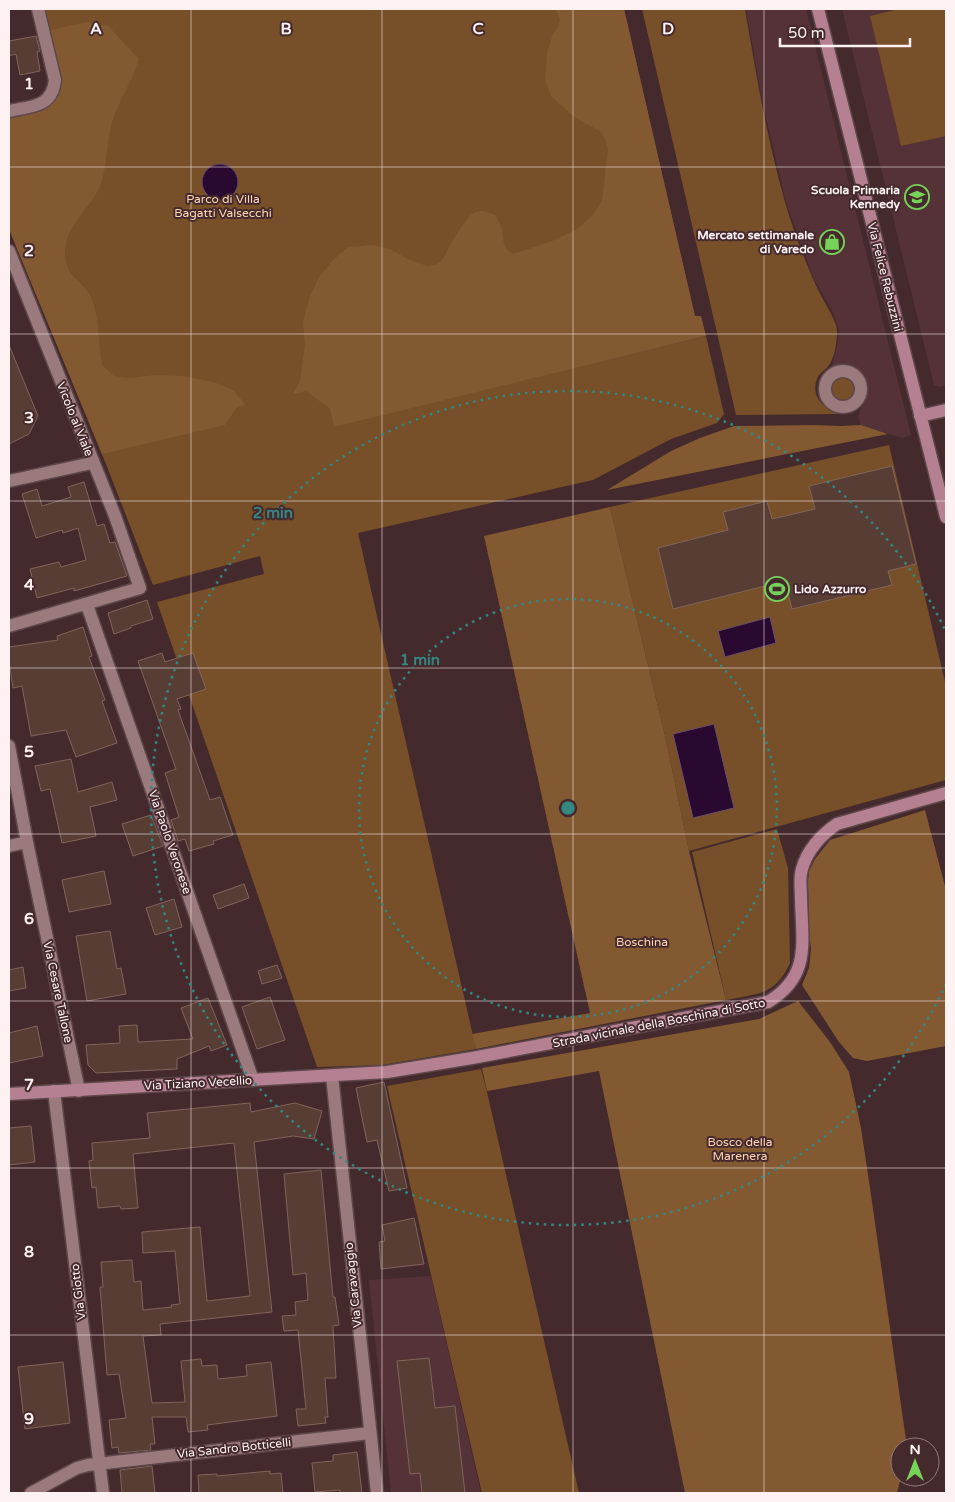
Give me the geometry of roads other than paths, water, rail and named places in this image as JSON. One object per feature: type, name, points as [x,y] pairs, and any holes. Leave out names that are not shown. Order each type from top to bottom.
[{"type":"street","points":[[9,111],[44,103],[54,90],[55,80],[38,9]]},
{"type":"street","name":"Via Felice Rebuzzini","points":[[818,9],[946,517]]},
{"type":"street","name":"Vicolo al Viale","points":[[9,251],[92,463],[115,516],[140,588],[88,604]]},
{"type":"street","points":[[920,416],[946,410]]},
{"type":"street","points":[[9,482],[92,463]]},
{"type":"street","points":[[9,626],[88,604]]},
{"type":"street","name":"Via Paolo Veronese","points":[[88,604],[253,1080]]},
{"type":"street","name":"Via Cesare Tallone","points":[[9,746],[79,1091]]},
{"type":"street","name":"Strada vicinale della Boschina di Sotto","points":[[387,1072],[472,1058],[768,1002],[786,989],[798,972],[802,948],[800,882],[802,868],[807,856],[824,833],[837,824],[946,793]]},
{"type":"street","points":[[9,846],[27,842]]},
{"type":"street","name":"Via Tiziano Vecellio","points":[[9,1094],[387,1072]]},
{"type":"street","name":"Via Caravaggio","points":[[332,1076],[377,1493]]},
{"type":"street","name":"Via Giotto","points":[[54,1092],[103,1493]]},
{"type":"street","name":"Via Sandro Botticelli","points":[[31,1493],[77,1468],[99,1463],[370,1433]]},
{"type":"place","name":"Scuola Primaria Kennedy","points":[[917,197]]},
{"type":"place","name":"Mercato settimanale di Varedo","points":[[832,242]]},
{"type":"place","name":"Lido Azzurro","points":[[777,589]]},
{"type":"park label","name":"Parco di Villa Bagatti Valsecchi","points":[[223,206]]},
{"type":"park label","name":"Boschina","points":[[642,942]]},
{"type":"park label","name":"Bosco della Marenera","points":[[740,1149]]}]
